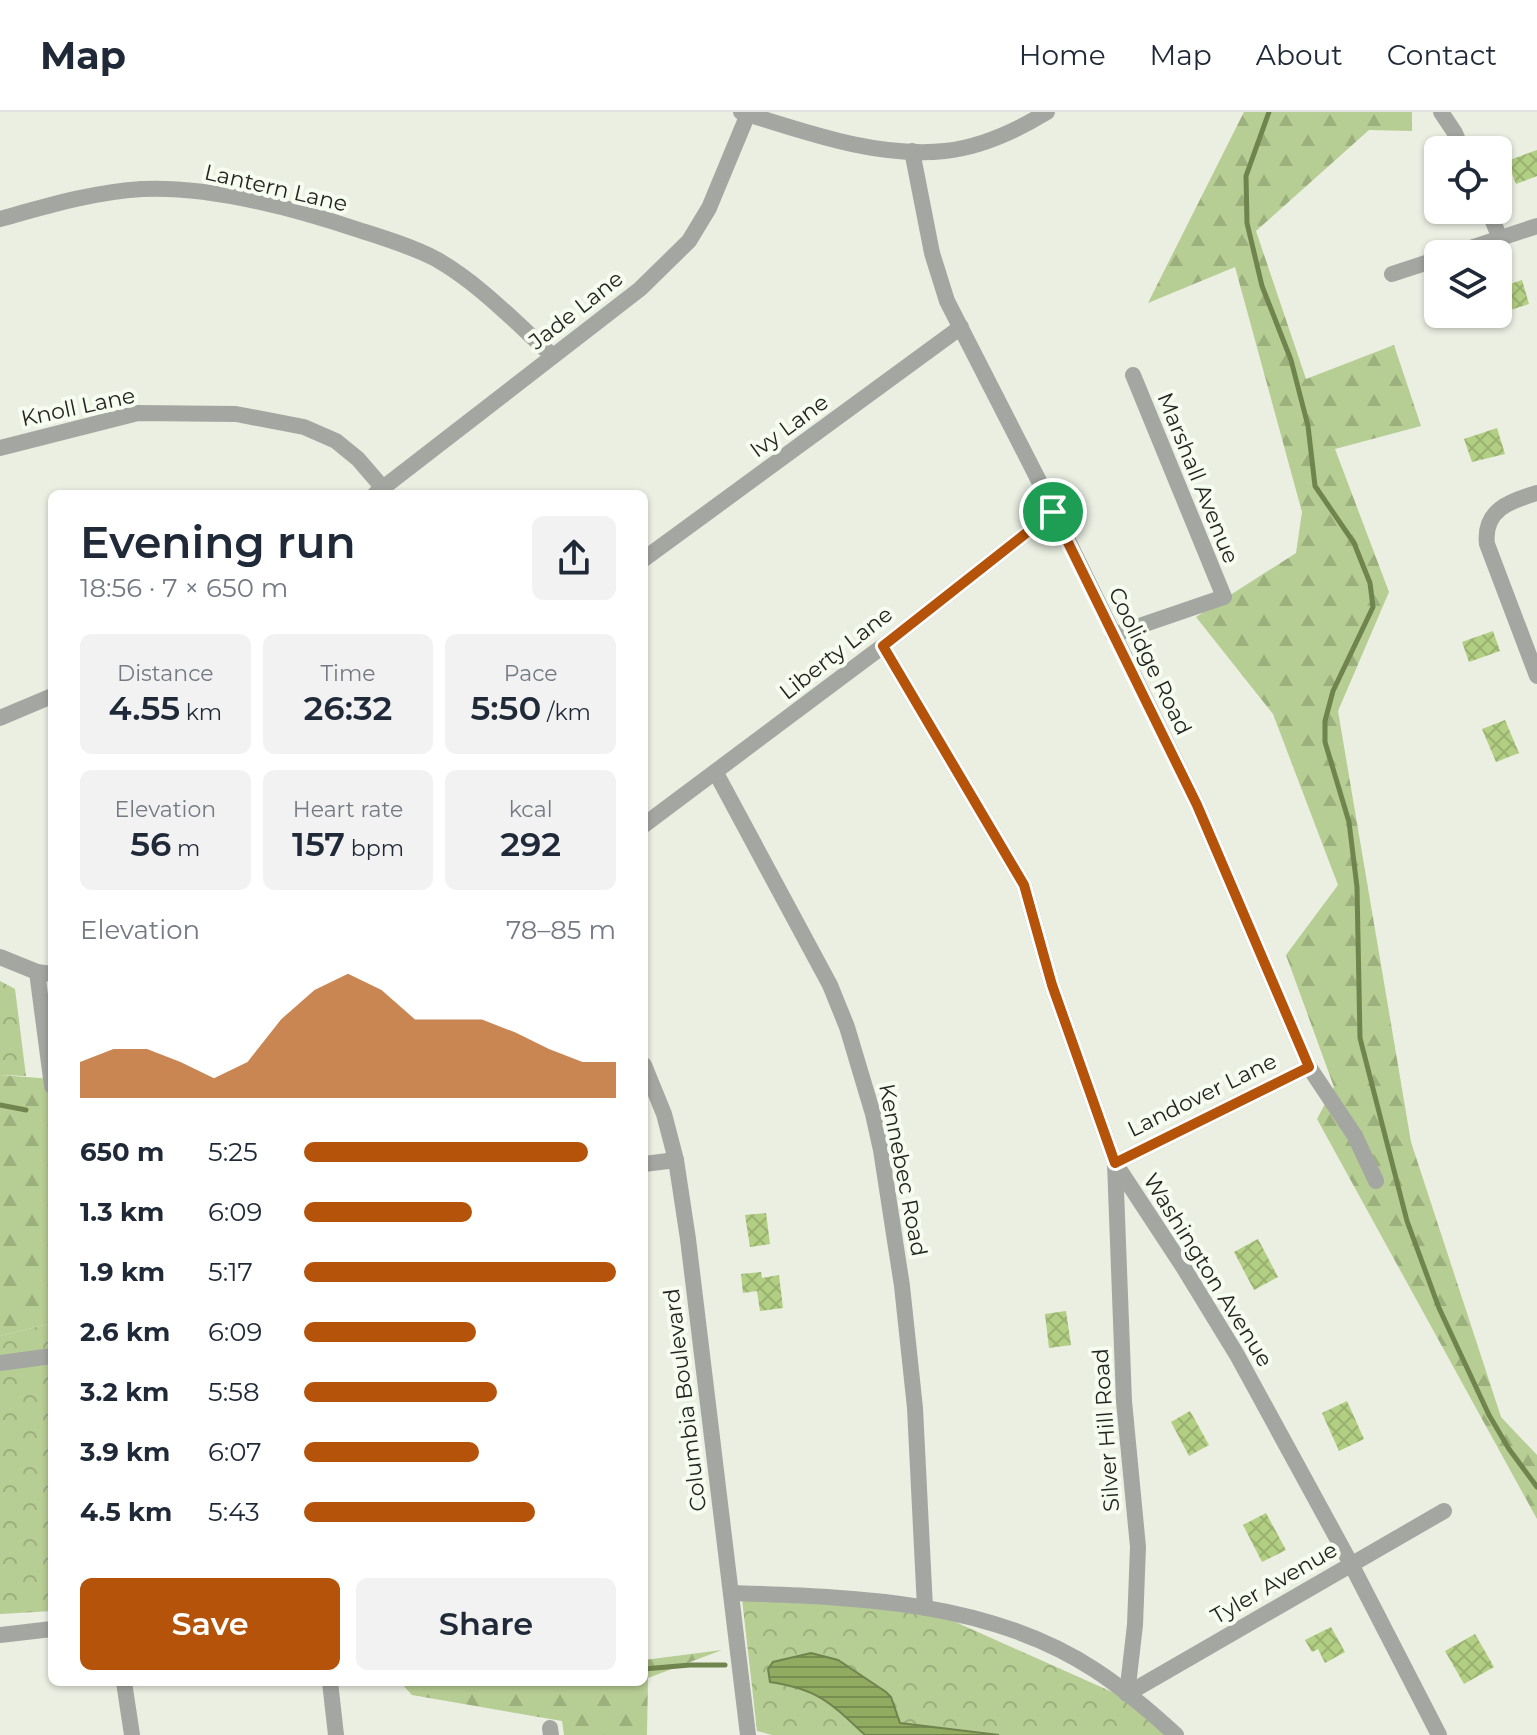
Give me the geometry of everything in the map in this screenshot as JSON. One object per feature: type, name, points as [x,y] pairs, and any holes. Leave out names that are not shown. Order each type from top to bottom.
[{"type":"street","points":[[745,113],[821,137],[895,151],[945,151],[983,142],[1024,126],[1047,112]]},
{"type":"street","points":[[1441,112],[1456,136]]},
{"type":"street","name":"Jade Lane","points":[[380,490],[640,289],[689,241],[709,208],[745,113]]},
{"type":"street","name":"Coolidge Road","points":[[912,151],[932,253],[947,301],[1197,805],[1309,1067],[1355,1136],[1376,1181]]},
{"type":"street","name":"Lantern Lane","points":[[0,219],[91,195],[144,189],[197,191],[312,214],[392,240],[435,258],[464,277],[553,356]]},
{"type":"street","points":[[1494,224],[1500,238]]},
{"type":"street","points":[[1494,240],[1537,226]]},
{"type":"street","points":[[1392,274],[1424,264]]},
{"type":"street","name":"Ivy Lane","points":[[648,556],[961,327]]},
{"type":"street","name":"Marshall Avenue","points":[[1113,635],[1224,597],[1133,375]]},
{"type":"street","name":"Knoll Lane","points":[[0,448],[138,413],[236,414],[304,427],[336,441],[358,459],[378,490]]},
{"type":"street","points":[[1537,493],[1507,503],[1491,518],[1486,535],[1537,676]]},
{"type":"street","name":"Liberty Lane","points":[[648,822],[883,646],[1053,512]]},
{"type":"street","name":"Washington Avenue","points":[[883,646],[1024,885],[1052,985],[1115,1163],[1237,1355],[1351,1564],[1439,1735]]},
{"type":"street","points":[[0,718],[48,698]]},
{"type":"street","name":"Kennebec Road","points":[[716,773],[830,985],[847,1027],[873,1114],[904,1301],[915,1408],[925,1608]]},
{"type":"street","points":[[0,957],[45,973],[48,1021]]},
{"type":"street","name":"Landover Lane","points":[[1115,1163],[1309,1067]]},
{"type":"street","name":"Columbia Boulevard","points":[[648,1075],[664,1114],[676,1160],[748,1735]]},
{"type":"street","points":[[648,1164],[676,1160]]},
{"type":"street","name":"Silver Hill Road","points":[[1115,1163],[1124,1401],[1138,1547],[1135,1625],[1127,1694]]},
{"type":"street","points":[[0,1363],[48,1357]]},
{"type":"street","name":"Tyler Avenue","points":[[1127,1694],[1444,1511]]},
{"type":"street","points":[[731,1593],[852,1597],[925,1608],[997,1624],[1094,1669],[1176,1735]]},
{"type":"street","points":[[0,1635],[48,1629]]},
{"type":"street","points":[[125,1686],[132,1735]]},
{"type":"street","points":[[330,1686],[336,1735]]},
{"type":"green space","points":[[1244,112],[1412,112],[1412,131],[1369,130],[1256,231],[1306,379],[1394,345],[1421,426],[1335,449],[1389,592],[1338,711],[1411,1142],[1501,1417],[1537,1455],[1537,1519],[1317,1119],[1334,1087],[1286,955],[1338,885],[1273,714],[1196,617],[1296,553],[1302,512],[1235,267],[1148,303]]},
{"type":"green space","points":[[0,981],[15,989],[26,1076],[0,1075]]},
{"type":"green space","points":[[0,1075],[48,1079],[48,1324],[0,1336]]},
{"type":"green space","points":[[48,1324],[48,1611],[0,1614],[0,1336]]},
{"type":"green space","points":[[741,1590],[922,1607],[1139,1704],[1169,1735],[772,1735],[757,1731]]},
{"type":"green space","points":[[722,1650],[648,1678],[648,1659]]},
{"type":"green space","points":[[404,1686],[648,1686],[647,1735],[564,1735],[562,1721],[412,1695]]},
{"type":"shaded area","points":[[811,1653],[838,1660],[886,1692],[891,1697],[900,1723],[999,1735],[865,1735],[823,1699],[800,1689],[770,1682],[768,1669],[773,1662]]},
{"type":"building","points":[[1537,150],[1537,176],[1516,184],[1512,159]]},
{"type":"building","points":[[1522,280],[1529,304],[1512,309],[1512,283]]},
{"type":"building","points":[[1497,428],[1505,454],[1472,462],[1464,439]]},
{"type":"building","points":[[1493,631],[1500,651],[1469,662],[1462,642]]},
{"type":"building","points":[[1505,720],[1519,753],[1496,762],[1482,729]]},
{"type":"building","points":[[766,1213],[770,1244],[750,1247],[745,1215]]},
{"type":"building","points":[[1258,1239],[1278,1277],[1254,1290],[1234,1252]]},
{"type":"building","points":[[761,1272],[762,1278],[779,1275],[783,1308],[760,1311],[757,1291],[743,1293],[741,1274]]},
{"type":"building","points":[[1066,1311],[1071,1345],[1049,1348],[1045,1314]]},
{"type":"building","points":[[1347,1401],[1364,1439],[1339,1451],[1322,1413]]},
{"type":"building","points":[[1190,1411],[1209,1445],[1189,1456],[1171,1422]]},
{"type":"building","points":[[1266,1513],[1286,1550],[1262,1562],[1243,1525]]},
{"type":"building","points":[[1331,1627],[1345,1652],[1325,1663],[1318,1649],[1312,1652],[1305,1640]]},
{"type":"building","points":[[1475,1634],[1494,1667],[1464,1684],[1445,1651]]},
{"type":"waterway","points":[[1269,112],[1246,176],[1247,223],[1262,286],[1291,360],[1308,426],[1315,486],[1354,543],[1370,583],[1373,607],[1333,691],[1325,721],[1325,742],[1349,822],[1357,887],[1360,1038],[1407,1221],[1439,1308],[1489,1415],[1537,1487]]},
{"type":"waterway","points":[[0,1105],[26,1110]]},
{"type":"waterway","points":[[648,1669],[725,1665]]},
{"type":"route","points":[[1053,512],[1197,805],[1309,1067],[1115,1163],[1052,985],[1024,885],[883,646],[1053,512]]}]
